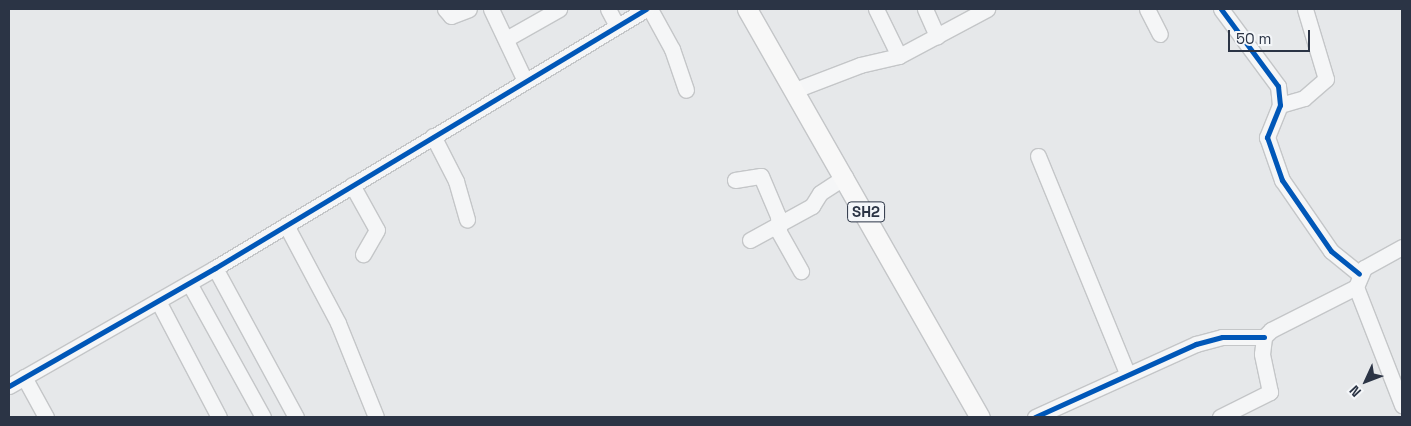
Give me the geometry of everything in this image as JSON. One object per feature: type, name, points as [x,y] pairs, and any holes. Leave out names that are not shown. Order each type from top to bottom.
[{"type":"main road","name":"SH2","points":[[747,9],[845,177],[980,417]]},
{"type":"street","points":[[444,9],[451,16],[469,9]]},
{"type":"street","points":[[492,9],[525,81]]},
{"type":"street","points":[[506,39],[559,9]]},
{"type":"street","points":[[608,9],[617,26]]},
{"type":"street","points":[[9,386],[215,268],[646,9]]},
{"type":"street","points":[[650,9],[672,49],[686,90]]},
{"type":"street","points":[[876,9],[899,56]]},
{"type":"street","points":[[925,9],[937,36]]},
{"type":"street","points":[[1147,9],[1160,34]]},
{"type":"street","points":[[1221,9],[1278,86],[1280,105],[1268,137],[1275,166],[1331,251],[1357,280],[1402,405]]},
{"type":"street","points":[[1280,105],[1304,98],[1326,79],[1305,9]]},
{"type":"street","points":[[795,90],[860,65],[899,56],[980,10]]},
{"type":"street","points":[[433,136],[456,181],[467,219]]},
{"type":"street","points":[[1038,156],[1127,373]]},
{"type":"street","points":[[735,180],[761,176],[778,225],[801,271]]},
{"type":"street","points":[[750,240],[812,206],[820,193],[845,177]]},
{"type":"street","points":[[352,185],[377,230],[364,254]]},
{"type":"street","points":[[286,225],[338,323],[376,417]]},
{"type":"street","points":[[1035,417],[1127,373],[1222,337],[1264,337],[1288,318],[1357,280],[1402,247]]},
{"type":"street","points":[[215,268],[296,417]]},
{"type":"street","points":[[189,283],[263,417]]},
{"type":"street","points":[[158,301],[219,417]]},
{"type":"street","points":[[1220,417],[1270,392],[1262,354],[1264,337]]},
{"type":"street","points":[[24,377],[46,417]]},
{"type":"cycle path","points":[[9,386],[215,268],[646,9]]},
{"type":"cycle path","points":[[1221,9],[1278,86],[1280,105],[1267,137],[1282,180],[1331,251],[1359,274]]},
{"type":"cycle path","points":[[1035,417],[1196,344],[1222,337],[1264,337]]}]
